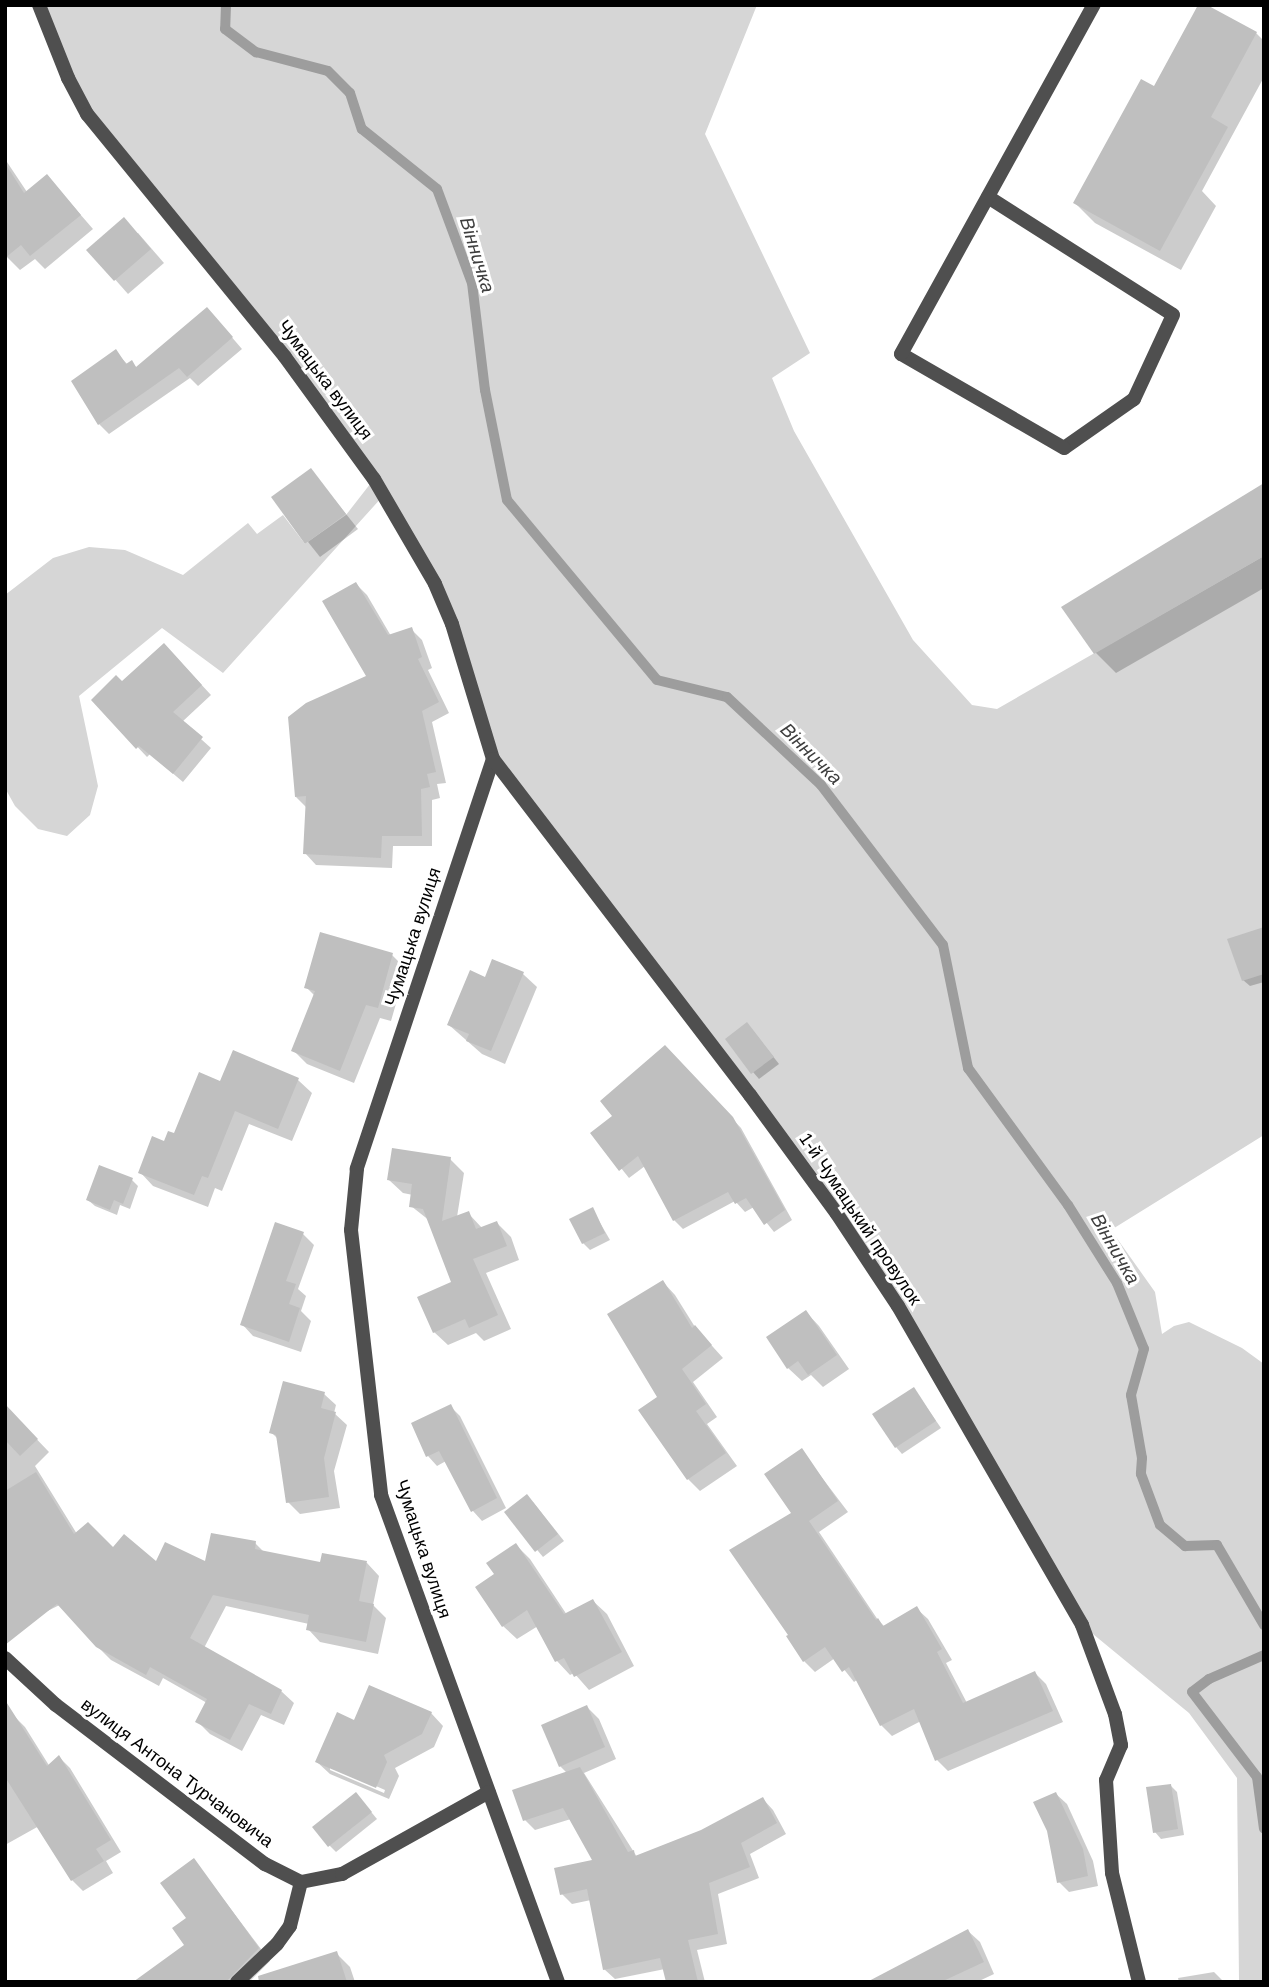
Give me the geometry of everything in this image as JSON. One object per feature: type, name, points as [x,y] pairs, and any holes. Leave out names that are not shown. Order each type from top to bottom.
[{"type":"street","name":"Чумацька вулиця","points":[[39,5],[68,78],[87,114],[285,357],[374,479],[435,584],[452,624],[493,759],[357,1169],[351,1230],[381,1495],[558,1982]]},
{"type":"street","points":[[988,197],[1173,315],[1134,399],[1064,448],[901,354],[1094,5]]},
{"type":"street","name":"1-й Чумацький провулок","points":[[493,759],[750,1095],[837,1214],[898,1307],[1082,1625],[1115,1714],[1121,1745],[1106,1780],[1112,1873],[1139,1982]]},
{"type":"street","name":"вулиця Антона Турчановича","points":[[5,1658],[57,1705],[265,1864],[301,1882]]},
{"type":"street","points":[[237,1982],[277,1944],[290,1926],[301,1882],[342,1874],[489,1793]]},
{"type":"shaded area","points":[[39,5],[757,5],[705,134],[810,353],[772,378],[794,431],[913,640],[972,705],[997,709],[1264,556],[1264,1135],[1111,1230],[1155,1292],[1162,1334],[1174,1326],[1189,1322],[1242,1348],[1264,1364],[1264,1982],[1239,1982],[1237,1778],[1189,1713],[1082,1625],[898,1306],[493,759],[452,624],[383,496],[223,673],[162,628],[79,696],[98,786],[90,815],[67,836],[38,829],[15,806],[5,788],[5,595],[53,558],[89,547],[125,550],[183,575],[248,523],[257,534],[283,515],[305,544],[346,515],[374,479],[87,114]]},
{"type":"building","points":[[1198,5],[1207,5],[1257,32],[1211,117],[1228,127],[1160,251],[1073,203],[1141,79],[1154,86]]},
{"type":"building","points":[[5,163],[24,193],[47,174],[81,215],[30,256],[21,245],[5,258]]},
{"type":"building","points":[[124,217],[151,249],[114,281],[86,250]]},
{"type":"building","points":[[207,307],[233,337],[187,377],[179,368],[98,425],[71,381],[116,349],[126,364],[132,360],[136,367]]},
{"type":"building","points":[[311,468],[346,514],[305,544],[271,497]]},
{"type":"building","points":[[1264,483],[1264,556],[1094,654],[1061,607]]},
{"type":"building","points":[[356,582],[388,635],[412,627],[422,657],[418,659],[439,702],[422,711],[436,772],[427,774],[430,787],[421,789],[422,836],[382,836],[381,858],[303,854],[306,796],[295,797],[288,717],[306,703],[366,676],[322,601]]},
{"type":"building","points":[[164,643],[202,685],[173,712],[203,737],[173,774],[139,746],[136,749],[91,700],[116,675],[122,681]]},
{"type":"building","points":[[1264,927],[1264,974],[1242,981],[1227,939]]},
{"type":"building","points":[[320,932],[393,953],[378,1008],[366,1005],[340,1071],[291,1051],[315,991],[304,988]]},
{"type":"building","points":[[492,959],[524,972],[491,1051],[466,1041],[469,1034],[447,1025],[470,970],[485,977]]},
{"type":"building","points":[[747,1022],[774,1057],[751,1074],[725,1039]]},
{"type":"building","points":[[665,1045],[733,1117],[785,1210],[764,1225],[746,1198],[735,1204],[728,1192],[673,1221],[638,1156],[619,1171],[590,1133],[612,1116],[600,1101]]},
{"type":"building","points":[[233,1050],[299,1078],[278,1129],[235,1111],[208,1178],[202,1176],[194,1195],[138,1173],[152,1136],[164,1141],[168,1131],[174,1133],[199,1072],[220,1081]]},
{"type":"building","points":[[392,1148],[451,1157],[442,1221],[469,1211],[476,1229],[497,1221],[507,1246],[473,1259],[498,1315],[469,1328],[465,1319],[433,1333],[417,1297],[451,1282],[423,1209],[409,1207],[412,1184],[387,1180]]},
{"type":"building","points":[[99,1165],[133,1178],[123,1204],[114,1200],[110,1210],[86,1200]]},
{"type":"building","points":[[593,1207],[605,1233],[582,1244],[569,1219]]},
{"type":"building","points":[[275,1222],[304,1232],[286,1281],[296,1284],[289,1304],[300,1308],[289,1342],[240,1325]]},
{"type":"building","points":[[663,1280],[692,1328],[695,1325],[712,1345],[682,1369],[706,1404],[696,1411],[726,1453],[687,1480],[638,1410],[657,1397],[607,1314]]},
{"type":"building","points":[[806,1310],[837,1355],[808,1375],[798,1361],[787,1369],[766,1337]]},
{"type":"building","points":[[283,1381],[325,1392],[321,1408],[336,1412],[324,1458],[329,1497],[286,1503],[276,1435],[269,1433]]},
{"type":"building","points":[[914,1387],[936,1421],[895,1448],[872,1414]]},
{"type":"building","points":[[5,1404],[38,1439],[20,1456],[5,1440]]},
{"type":"building","points":[[451,1404],[497,1498],[471,1512],[439,1451],[426,1457],[411,1423]]},
{"type":"building","points":[[802,1448],[838,1501],[809,1521],[876,1620],[878,1618],[883,1626],[917,1606],[942,1649],[937,1652],[963,1703],[1035,1671],[1053,1711],[935,1761],[914,1709],[880,1726],[849,1667],[842,1672],[825,1647],[803,1662],[786,1636],[788,1635],[729,1550],[791,1513],[764,1474]]},
{"type":"building","points":[[36,1472],[74,1534],[88,1522],[113,1547],[124,1534],[156,1561],[165,1542],[205,1561],[211,1533],[256,1541],[255,1549],[320,1562],[322,1553],[367,1561],[359,1601],[374,1604],[366,1642],[306,1630],[309,1615],[213,1595],[190,1638],[282,1690],[271,1714],[249,1704],[230,1740],[195,1722],[207,1699],[150,1667],[146,1675],[96,1647],[57,1604],[5,1645],[5,1491]]},
{"type":"building","points":[[527,1494],[558,1534],[535,1552],[504,1512]]},
{"type":"building","points":[[516,1543],[564,1614],[593,1599],[622,1652],[574,1677],[564,1658],[555,1662],[527,1610],[502,1627],[475,1587],[494,1574],[486,1563]]},
{"type":"building","points":[[369,1685],[432,1712],[422,1734],[384,1755],[387,1762],[376,1788],[315,1762],[337,1712],[354,1720]]},
{"type":"building","points":[[5,1700],[47,1766],[59,1755],[111,1840],[96,1849],[104,1861],[71,1881],[5,1777]]},
{"type":"building","points":[[587,1705],[605,1747],[559,1767],[541,1725]]},
{"type":"building","points":[[580,1767],[628,1852],[634,1850],[635,1856],[701,1830],[763,1797],[777,1823],[741,1843],[750,1867],[709,1883],[718,1934],[688,1940],[698,1982],[666,1982],[660,1958],[603,1970],[587,1889],[560,1895],[554,1868],[592,1860],[563,1808],[523,1821],[512,1790]]},
{"type":"building","points":[[1171,1784],[1178,1829],[1153,1833],[1146,1787]]},
{"type":"building","points":[[356,1792],[372,1812],[328,1847],[312,1827]]},
{"type":"building","points":[[1056,1792],[1083,1849],[1088,1876],[1057,1883],[1047,1831],[1033,1802]]},
{"type":"building","points":[[194,1858],[259,1948],[226,1982],[133,1982],[184,1945],[172,1928],[186,1918],[160,1883]]},
{"type":"building","points":[[968,1929],[984,1962],[941,1982],[867,1982]]},
{"type":"building","points":[[337,1951],[347,1982],[259,1982],[258,1976]]},
{"type":"waterway","name":"Вінничка","points":[[226,5],[225,29],[256,52],[328,71],[350,93],[362,129],[437,189],[472,283],[485,390],[507,500],[657,680],[727,697],[821,785],[943,945],[968,1068],[1068,1205],[1117,1283],[1144,1349],[1131,1395],[1142,1458],[1141,1474],[1160,1525],[1185,1546],[1217,1545],[1264,1625]]},
{"type":"waterway","name":"Вінничка","points":[[1264,1655],[1209,1679],[1192,1692],[1257,1777],[1264,1829]]}]
